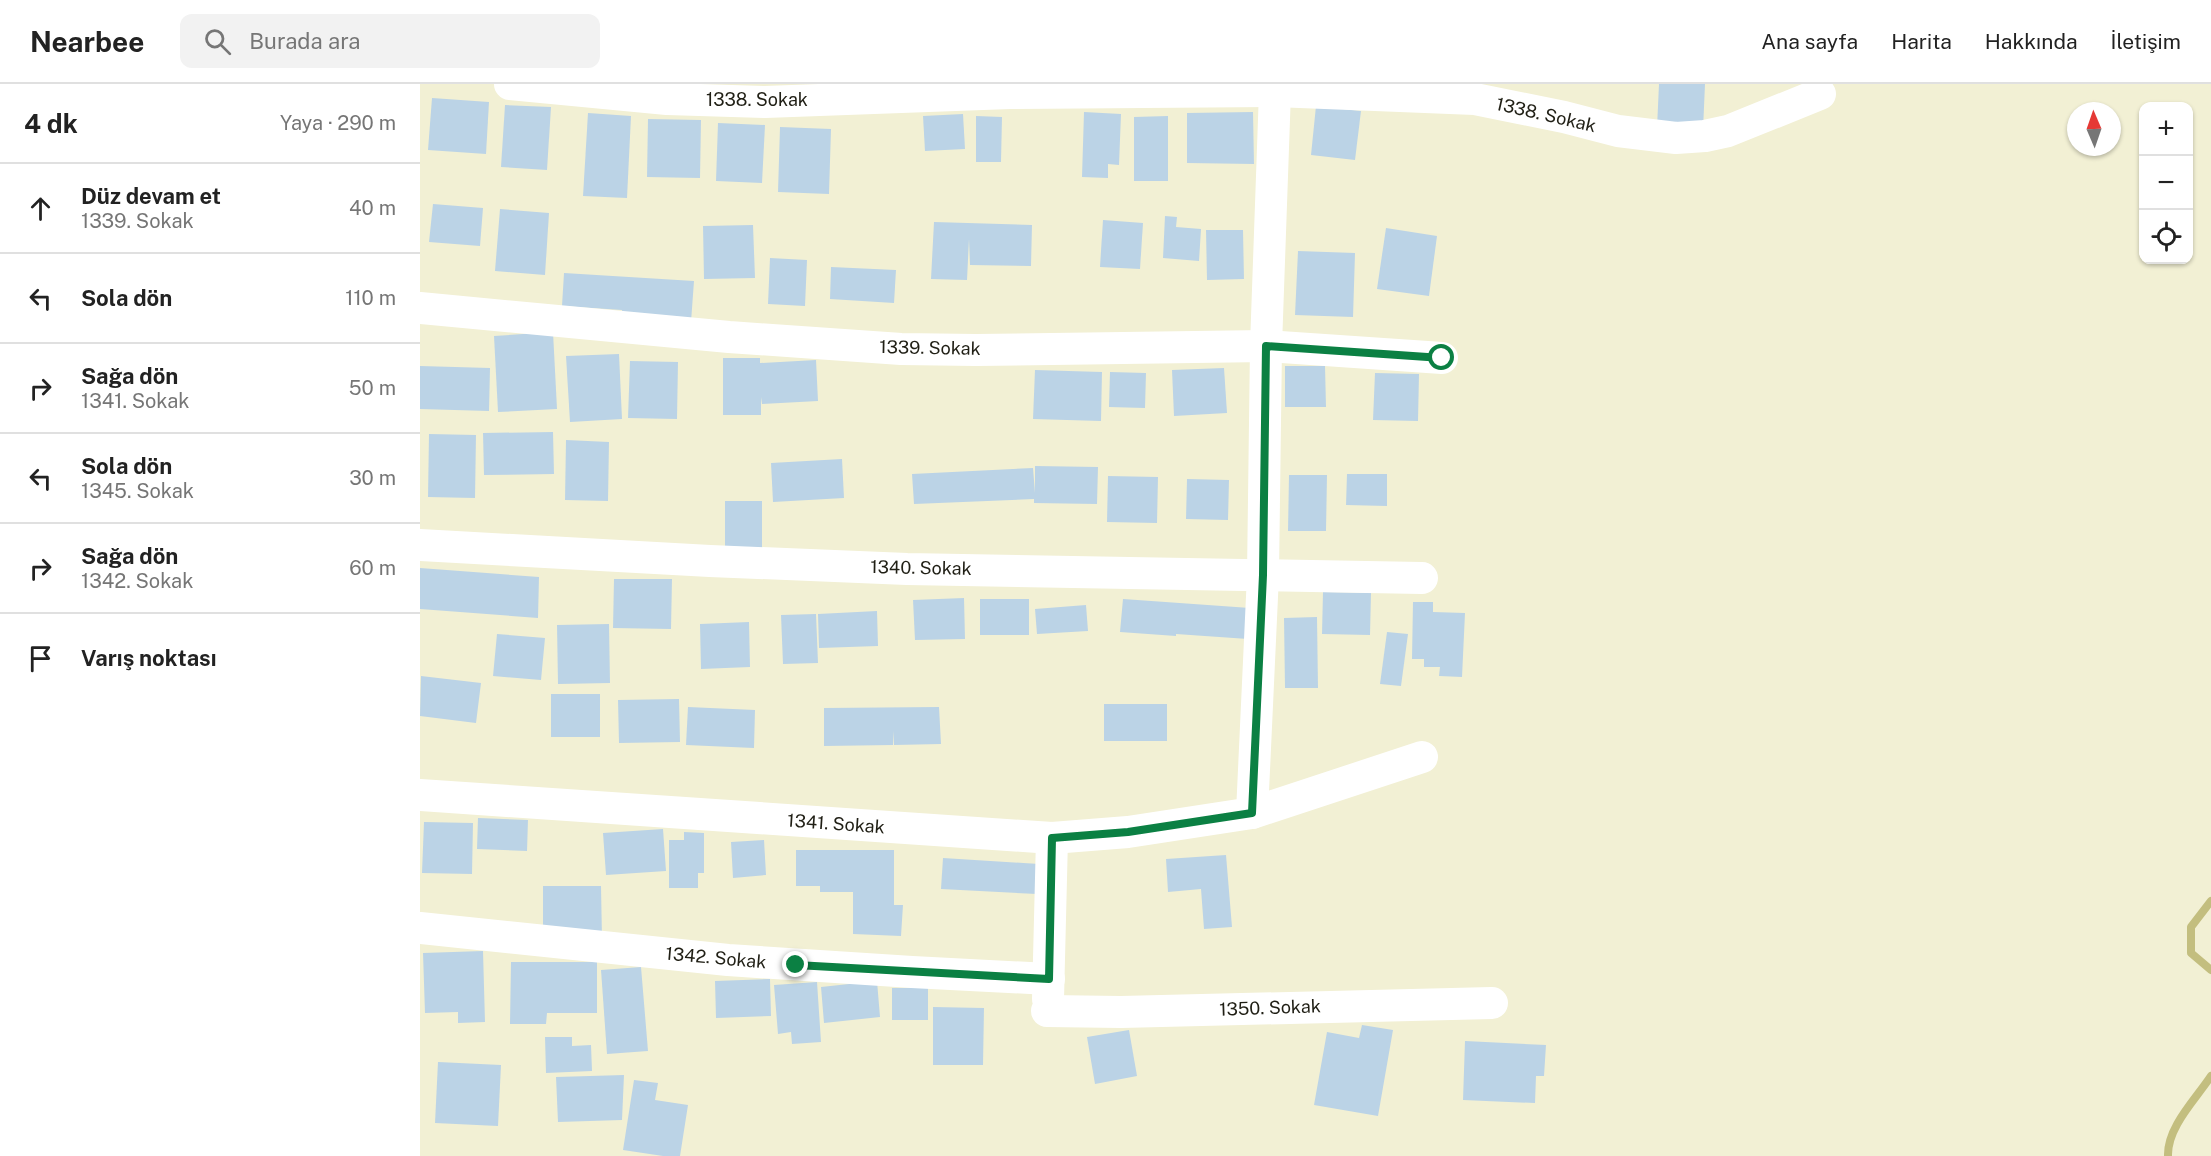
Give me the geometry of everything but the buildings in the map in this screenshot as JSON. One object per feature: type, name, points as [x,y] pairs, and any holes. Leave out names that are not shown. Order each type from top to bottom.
[{"type":"street","name":"1338. Sokak","points":[[510,84],[657,99],[765,102],[1010,93],[1476,92],[1618,131],[1648,136],[1689,138],[1728,131],[1820,94]]},
{"type":"street","points":[[1252,813],[1263,575],[1266,346],[1275,91]]},
{"type":"street","name":"1339. Sokak","points":[[420,308],[729,337],[901,349],[1266,346],[1442,358]]},
{"type":"street","name":"1340. Sokak","points":[[420,545],[907,569],[1422,578]]},
{"type":"street","name":"1341. Sokak","points":[[420,795],[1052,838],[1140,830],[1252,813],[1422,757]]},
{"type":"street","points":[[1049,979],[1052,838]]},
{"type":"street","name":"1342. Sokak","points":[[420,928],[728,960],[1049,979]]},
{"type":"street","name":"1350. Sokak","points":[[1049,979],[1047,1021],[1121,1012],[1492,1002]]},
{"type":"waterway","points":[[2211,901],[2191,927],[2191,953],[2211,970]]},
{"type":"waterway","points":[[2168,1156],[2172,1134],[2177,1124],[2211,1076]]},
{"type":"route","points":[[796,965],[1049,979],[1052,838],[1128,832],[1252,813],[1263,575],[1266,346],[1442,358]]}]
